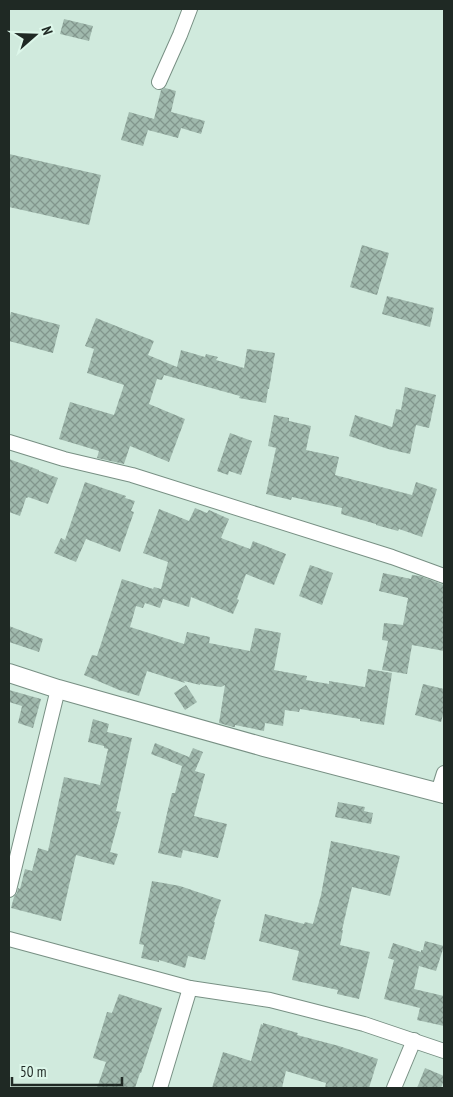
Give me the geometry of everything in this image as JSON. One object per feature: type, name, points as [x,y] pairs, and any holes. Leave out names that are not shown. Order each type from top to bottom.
[{"type":"street","points":[[159,82],[189,13]]},
{"type":"street","points":[[9,442],[64,459],[132,475],[392,557],[444,576]]},
{"type":"street","points":[[9,673],[58,689],[264,747],[441,793],[444,773]]},
{"type":"street","points":[[9,890],[58,689]]},
{"type":"street","points":[[9,939],[190,988],[270,1000],[364,1024],[444,1051]]},
{"type":"street","points":[[160,1088],[190,988]]},
{"type":"street","points":[[394,1088],[414,1040]]},
{"type":"building","points":[[64,19],[93,26],[89,41],[60,34]]},
{"type":"building","points":[[165,88],[176,91],[171,112],[205,121],[201,134],[181,128],[178,138],[148,130],[143,146],[121,140],[129,112],[154,119],[161,90]]},
{"type":"building","points":[[9,154],[101,175],[89,225],[9,207]]},
{"type":"building","points":[[362,245],[389,253],[377,295],[350,287]]},
{"type":"building","points":[[387,296],[434,308],[430,327],[382,314]]},
{"type":"building","points":[[11,312],[60,325],[53,353],[9,341]]},
{"type":"building","points":[[96,318],[154,341],[148,355],[177,367],[181,350],[205,357],[206,354],[218,357],[216,360],[244,368],[247,349],[275,353],[266,403],[239,398],[240,396],[164,375],[162,380],[157,379],[149,404],[185,419],[169,462],[130,446],[124,464],[97,458],[99,451],[59,439],[70,402],[114,415],[124,385],[87,373],[94,349],[85,346]]},
{"type":"building","points":[[405,387],[436,395],[429,428],[416,425],[410,454],[349,436],[355,415],[392,427],[396,409],[401,410]]},
{"type":"building","points":[[274,415],[311,426],[306,450],[339,457],[335,475],[412,495],[416,482],[437,489],[422,537],[341,514],[342,508],[292,497],[291,500],[266,494],[276,448],[268,446]]},
{"type":"building","points":[[230,433],[252,441],[241,475],[229,471],[228,475],[217,471]]},
{"type":"building","points":[[9,459],[58,478],[48,504],[28,497],[20,516],[9,512]]},
{"type":"building","points":[[85,482],[135,501],[131,511],[134,512],[120,552],[86,539],[76,562],[54,553],[61,538],[65,540]]},
{"type":"building","points":[[195,508],[207,513],[209,510],[229,519],[221,538],[250,549],[253,541],[286,554],[274,585],[246,574],[233,614],[191,597],[189,607],[163,599],[160,608],[145,603],[143,608],[136,606],[130,627],[184,644],[187,632],[210,637],[209,643],[250,651],[255,628],[281,633],[274,670],[307,676],[306,680],[329,684],[329,681],[365,687],[368,669],[392,673],[384,725],[300,709],[299,712],[285,710],[283,726],[265,723],[264,731],[235,725],[233,727],[219,723],[225,685],[221,687],[200,685],[184,681],[185,683],[147,671],[139,696],[119,690],[84,675],[92,655],[97,656],[122,579],[153,589],[154,587],[161,589],[168,562],[143,553],[159,509],[189,521]]},
{"type":"building","points":[[310,565],[333,573],[322,605],[299,596]]},
{"type":"building","points":[[383,573],[411,579],[412,575],[420,576],[444,585],[444,651],[412,645],[407,674],[382,670],[388,641],[382,640],[384,623],[403,625],[408,598],[379,591]]},
{"type":"building","points":[[9,626],[43,639],[39,652],[9,642]]},
{"type":"building","points":[[423,684],[444,689],[444,711],[441,722],[415,715]]},
{"type":"building","points":[[186,685],[197,702],[185,710],[174,693]]},
{"type":"building","points":[[9,690],[41,699],[33,728],[18,723],[22,706],[9,702]]},
{"type":"building","points":[[93,719],[109,724],[107,732],[132,738],[116,811],[121,812],[110,852],[118,854],[114,865],[76,855],[61,921],[11,908],[18,888],[20,889],[25,869],[32,871],[38,848],[48,851],[64,777],[100,785],[108,749],[104,748],[104,746],[88,742]]},
{"type":"building","points":[[155,743],[189,757],[193,748],[203,752],[195,771],[205,774],[194,816],[227,824],[218,858],[183,850],[181,858],[158,853],[172,793],[175,793],[182,766],[151,754]]},
{"type":"building","points":[[338,802],[365,807],[364,811],[373,813],[371,824],[335,817]]},
{"type":"building","points":[[331,841],[400,856],[390,896],[352,887],[340,945],[370,952],[359,999],[337,994],[338,990],[292,980],[299,951],[259,941],[265,914],[304,924],[305,922],[313,924],[321,895]]},
{"type":"building","points":[[152,881],[180,886],[221,900],[205,960],[188,956],[185,968],[159,960],[159,962],[141,958],[144,945],[139,944]]},
{"type":"building","points":[[425,941],[444,946],[436,971],[419,966],[414,989],[444,996],[444,1026],[417,1020],[420,1008],[384,999],[394,960],[388,958],[393,943],[421,952]]},
{"type":"building","points":[[119,994],[162,1008],[135,1088],[97,1088],[106,1062],[93,1058],[107,1012],[112,1013]]},
{"type":"building","points":[[263,1023],[378,1059],[369,1088],[325,1088],[326,1083],[286,1071],[282,1088],[212,1088],[223,1052],[251,1061],[261,1024],[263,1025]]},
{"type":"building","points":[[425,1068],[444,1076],[441,1088],[417,1088]]}]
